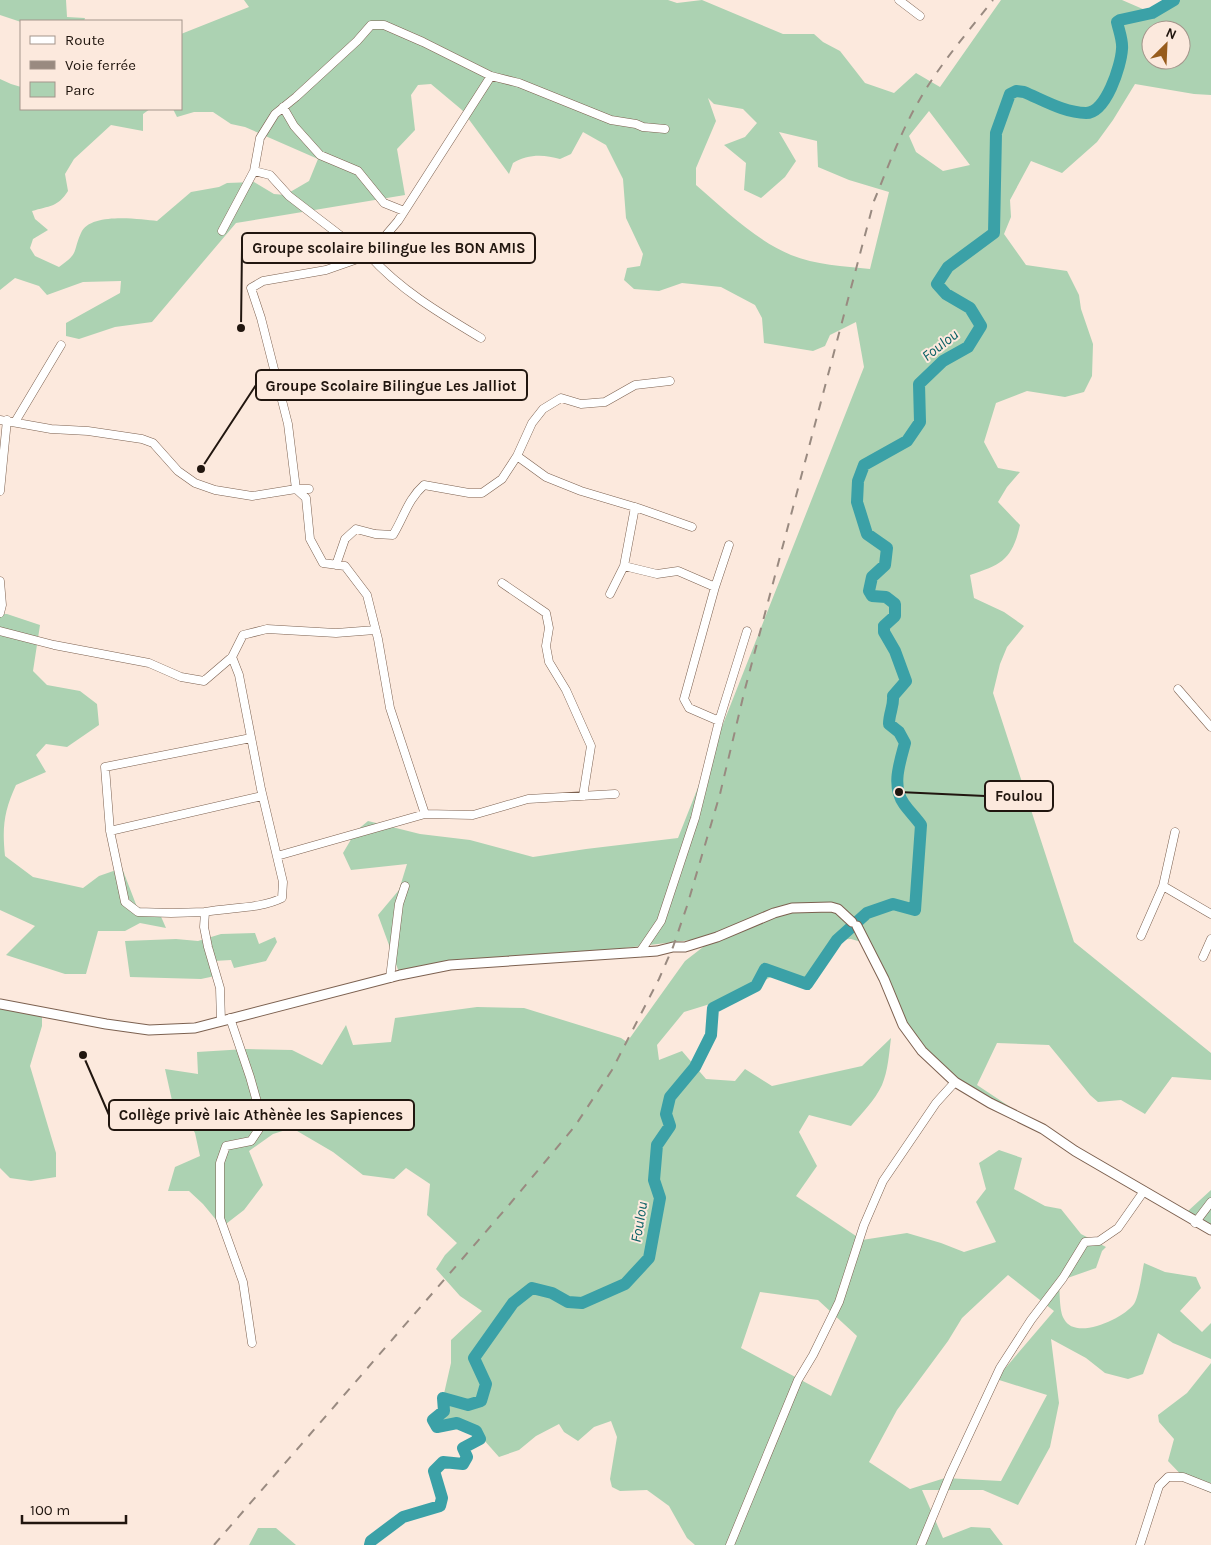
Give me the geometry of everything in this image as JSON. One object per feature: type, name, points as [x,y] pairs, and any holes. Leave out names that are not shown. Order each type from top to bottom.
[{"type":"street","points":[[899,0],[920,16]]},
{"type":"street","points":[[222,231],[254,171],[260,138],[275,114],[372,26],[384,25],[424,42],[490,76],[519,83],[611,120],[643,127],[665,129]]},
{"type":"street","points":[[425,814],[390,708],[376,630],[367,595],[344,566],[323,563],[310,539],[306,498],[296,488],[288,424],[261,318],[251,288],[263,280],[326,270],[369,255],[404,211],[490,76]]},
{"type":"street","points":[[283,107],[294,126],[320,155],[358,172],[384,203],[404,211]]},
{"type":"street","points":[[254,171],[270,175],[289,196],[341,236],[359,259]]},
{"type":"street","points":[[369,255],[381,269],[408,291],[448,319],[480,338]]},
{"type":"street","points":[[0,491],[7,421],[61,345]]},
{"type":"street","points":[[336,565],[345,539],[356,529],[375,534],[393,535],[413,495],[424,484],[469,493],[482,492],[502,479],[517,456],[532,423],[543,409],[562,398],[581,404],[605,402],[634,385],[670,381]]},
{"type":"street","points":[[7,421],[51,429],[88,431],[142,439],[154,443],[178,471],[195,483],[215,490],[252,496],[296,488],[309,489]]},
{"type":"street","points":[[517,456],[546,477],[581,491],[692,527]]},
{"type":"street","points":[[610,594],[624,566],[635,507]]},
{"type":"street","points":[[719,721],[689,708],[684,699],[715,587],[729,545]]},
{"type":"street","points":[[624,566],[657,574],[678,572],[715,587]]},
{"type":"street","points":[[0,581],[2,606],[0,613]]},
{"type":"street","points":[[502,584],[546,613],[549,628],[546,646],[549,662],[566,690],[591,746],[583,796]]},
{"type":"street","points":[[0,631],[54,645],[149,663],[181,676],[204,681],[232,657],[244,634],[266,629],[336,633],[376,630]]},
{"type":"street","points":[[640,952],[661,921],[695,818],[719,721],[747,631]]},
{"type":"street","points":[[232,657],[239,675],[251,738],[262,796],[283,882],[282,898],[269,904],[206,912],[171,914],[138,912],[125,902],[110,831],[105,767],[251,738]]},
{"type":"street","points":[[1178,689],[1211,727]]},
{"type":"street","points":[[277,856],[425,814],[473,815],[528,799],[615,794]]},
{"type":"street","points":[[110,831],[262,796]]},
{"type":"street","points":[[1141,936],[1163,886],[1175,832]]},
{"type":"street","points":[[390,978],[399,904],[405,886]]},
{"type":"street","points":[[1163,886],[1211,914]]},
{"type":"street","points":[[0,1004],[106,1024],[150,1030],[195,1028],[390,978],[450,965],[657,951],[673,947],[685,947],[717,937],[774,913],[792,908],[831,907],[838,909],[854,924],[884,979],[902,1025],[922,1051],[955,1082],[990,1103],[1043,1129],[1075,1152],[1144,1191],[1195,1223],[1211,1230]]},
{"type":"street","points":[[206,912],[204,927],[220,988],[220,1021]]},
{"type":"street","points":[[1202,957],[1211,939]]},
{"type":"street","points":[[230,1018],[263,1123],[251,1141],[226,1146],[220,1163],[220,1218],[243,1282],[252,1343]]},
{"type":"street","points":[[730,1545],[798,1380],[813,1355],[839,1302],[864,1224],[883,1181],[936,1103],[955,1082]]},
{"type":"street","points":[[921,1545],[950,1475],[1000,1368],[1031,1320],[1064,1278],[1085,1242],[1099,1241],[1118,1228],[1144,1191]]},
{"type":"street","points":[[1195,1223],[1211,1202]]},
{"type":"street","points":[[1140,1545],[1159,1486],[1168,1477],[1183,1477],[1211,1488]]},
{"type":"green space","points":[[0,0],[66,0],[67,17],[85,18],[84,20],[20,20],[20,22],[0,15]]},
{"type":"green space","points":[[244,0],[668,0],[677,3],[702,0],[783,34],[814,34],[823,42],[840,51],[865,83],[894,93],[916,73],[940,87],[1001,0],[1122,0],[1152,13],[1174,0],[1211,0],[1211,95],[1135,84],[1097,142],[1062,173],[1031,161],[1010,200],[1011,217],[1004,234],[1026,265],[1067,271],[1079,295],[1081,309],[1093,344],[1092,376],[1084,392],[1065,397],[1027,391],[996,403],[984,442],[998,468],[1020,472],[1007,487],[998,502],[1020,525],[1013,546],[1004,559],[998,564],[970,575],[974,598],[1004,612],[1024,626],[1007,647],[1000,664],[993,693],[1074,942],[1211,1053],[1211,1080],[1172,1077],[1145,1114],[1121,1100],[1098,1102],[1090,1095],[1049,1045],[997,1043],[977,1085],[1043,1129],[955,1082],[903,1025],[865,943],[851,939],[837,940],[807,984],[771,977],[713,1008],[710,1004],[684,1012],[657,1045],[659,1060],[682,1051],[706,1079],[735,1081],[745,1069],[772,1086],[862,1066],[891,1038],[887,1068],[882,1085],[872,1101],[851,1126],[809,1115],[799,1132],[817,1166],[796,1196],[862,1240],[907,1233],[964,1252],[996,1242],[976,1202],[986,1189],[979,1163],[999,1150],[1022,1158],[1014,1189],[1045,1206],[1061,1209],[1081,1234],[1106,1247],[1102,1251],[1096,1268],[1059,1281],[1061,1311],[1064,1319],[1070,1325],[1078,1328],[1088,1328],[1110,1321],[1128,1310],[1134,1304],[1137,1296],[1144,1263],[1165,1272],[1196,1277],[1201,1288],[1180,1311],[1202,1332],[1211,1323],[1211,1359],[1173,1343],[1158,1333],[1143,1374],[1128,1379],[1105,1373],[1086,1358],[1051,1339],[1059,1403],[1050,1447],[1018,1505],[983,1490],[922,1490],[943,1538],[971,1527],[990,1528],[1003,1545],[695,1545],[687,1538],[669,1506],[647,1490],[620,1491],[612,1487],[610,1479],[617,1437],[611,1421],[594,1427],[578,1441],[564,1432],[559,1424],[536,1436],[519,1450],[499,1457],[476,1431],[457,1423],[437,1427],[433,1420],[444,1411],[443,1398],[451,1363],[451,1340],[482,1311],[460,1296],[436,1269],[445,1255],[457,1243],[427,1215],[430,1184],[406,1168],[394,1179],[363,1175],[333,1152],[292,1128],[273,1134],[249,1151],[263,1185],[244,1210],[222,1227],[203,1204],[189,1191],[168,1191],[175,1167],[200,1156],[195,1133],[184,1113],[175,1114],[165,1069],[198,1074],[197,1052],[246,1049],[292,1050],[322,1065],[346,1025],[353,1045],[391,1042],[395,1018],[477,1007],[524,1008],[621,1038],[627,1042],[685,961],[716,937],[400,975],[378,915],[399,890],[407,864],[351,870],[343,853],[356,831],[368,821],[420,834],[470,840],[533,857],[678,838],[864,367],[856,322],[830,335],[825,346],[813,351],[764,343],[762,318],[755,305],[721,287],[682,283],[659,291],[634,289],[624,280],[627,268],[640,266],[643,254],[626,218],[623,179],[606,145],[583,132],[571,154],[560,159],[548,156],[530,156],[513,163],[509,174],[462,110],[431,84],[418,85],[411,95],[415,130],[397,149],[405,195],[236,223],[152,322],[115,327],[79,339],[66,336],[66,323],[120,293],[121,281],[83,282],[47,295],[39,286],[15,278],[0,290],[0,79],[20,87],[20,110],[149,110],[143,114],[143,131],[111,125],[74,159],[65,174],[68,191],[61,200],[53,205],[32,211],[35,219],[48,230],[33,239],[30,248],[35,256],[59,267],[73,255],[81,233],[86,226],[94,222],[116,218],[157,221],[191,192],[219,187],[227,183],[254,182],[274,194],[285,195],[309,181],[318,159],[245,127],[231,124],[213,112],[194,112],[177,117],[174,110],[182,110],[182,34],[249,7]],"holes":[[[708,98],[714,104],[743,109],[757,123],[745,137],[724,145],[746,163],[744,190],[761,198],[785,177],[796,161],[779,132],[817,141],[818,167],[849,180],[889,192],[870,269],[820,263],[791,255],[753,233],[696,185],[696,168],[716,121]],[[929,111],[970,165],[943,171],[916,152],[909,136]],[[1008,1275],[1054,1311],[996,1379],[1047,1395],[1001,1481],[945,1478],[910,1489],[869,1462],[897,1410],[948,1341],[962,1318]],[[760,1292],[818,1300],[857,1336],[831,1396],[741,1348]]]},
{"type":"green space","points":[[0,614],[7,614],[40,625],[33,671],[47,685],[80,691],[97,704],[99,725],[67,747],[46,744],[36,755],[46,772],[16,785],[5,819],[5,856],[33,877],[83,888],[99,876],[122,868],[137,907],[159,912],[166,928],[140,923],[125,931],[98,931],[86,974],[65,974],[6,955],[35,926],[0,910]]},
{"type":"green space","points":[[255,933],[259,944],[275,937],[277,942],[266,961],[234,968],[231,960],[214,961],[215,976],[201,979],[130,977],[125,941],[176,939],[198,941],[221,934]]},
{"type":"green space","points":[[0,1004],[42,1012],[42,1026],[30,1066],[56,1153],[56,1177],[31,1181],[10,1178],[0,1168]]},
{"type":"green space","points":[[1211,1190],[1211,1230],[1191,1220],[1188,1211]]},
{"type":"green space","points":[[1211,1363],[1211,1493],[1189,1483],[1168,1461],[1174,1439],[1159,1422],[1158,1415],[1187,1393]]},
{"type":"green space","points":[[258,1528],[276,1528],[296,1545],[249,1545]]},
{"type":"waterway","name":"Foulou","points":[[370,1545],[371,1541],[403,1517],[440,1506],[442,1498],[434,1471],[443,1462],[463,1464],[467,1457],[463,1448],[480,1439],[476,1431],[457,1423],[437,1427],[433,1420],[444,1411],[443,1398],[468,1405],[481,1401],[486,1384],[474,1358],[513,1303],[532,1288],[552,1293],[568,1302],[582,1303],[625,1284],[649,1258],[660,1198],[654,1180],[657,1145],[670,1126],[666,1114],[670,1097],[695,1067],[711,1035],[713,1008],[756,986],[765,969],[807,984],[837,940],[867,913],[893,904],[915,910],[921,825],[900,797],[897,782],[905,743],[899,732],[889,724],[893,696],[906,681],[895,651],[884,632],[884,626],[895,616],[895,604],[886,597],[872,596],[869,591],[872,577],[885,565],[887,548],[867,534],[857,502],[858,481],[864,465],[907,441],[920,422],[919,384],[943,361],[968,347],[981,326],[970,308],[946,294],[937,284],[948,267],[994,233],[996,133],[1010,94],[1016,91],[1024,92],[1070,111],[1086,113],[1093,111],[1106,97],[1119,66],[1122,46],[1117,22],[1152,13],[1174,0]]},
{"type":"railway","points":[[214,1545],[509,1205],[575,1126],[612,1070],[659,979],[673,947],[687,906],[720,794],[745,689],[874,201],[901,136],[920,99],[945,61],[993,0]]},
{"type":"place","name":"Groupe scolaire bilingue les BON AMIS","points":[[241,328]]},
{"type":"place","name":"Groupe Scolaire Bilingue Les Jalliot","points":[[201,469]]},
{"type":"place","name":"Foulou","points":[[899,792]]},
{"type":"place","name":"Collège privè laic Athènèe les Sapiences","points":[[83,1055]]}]
